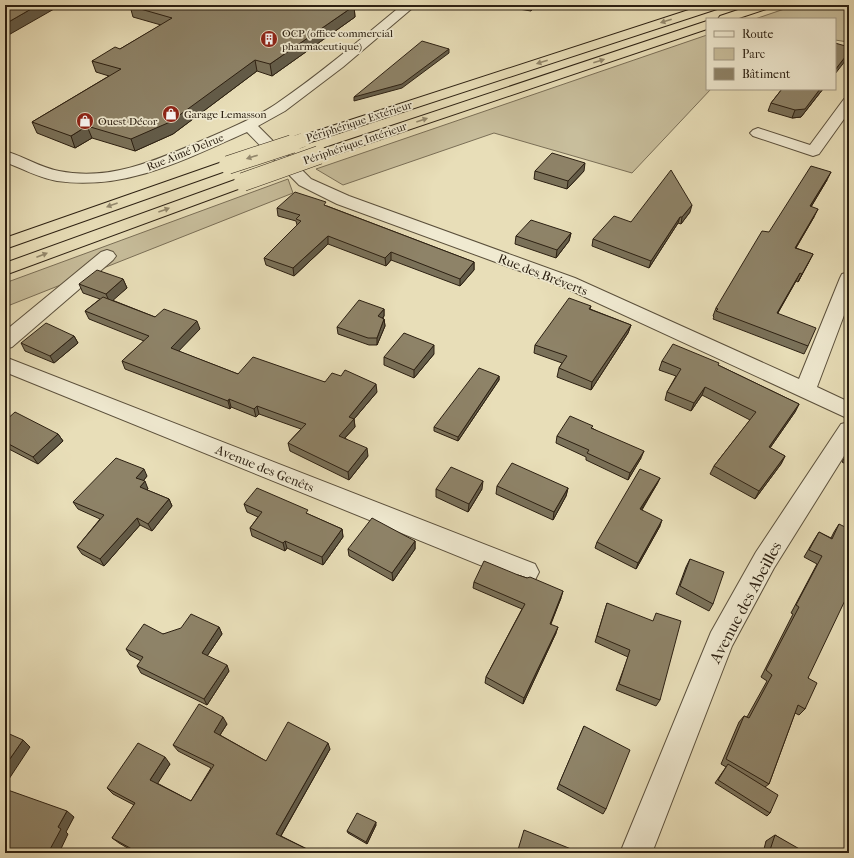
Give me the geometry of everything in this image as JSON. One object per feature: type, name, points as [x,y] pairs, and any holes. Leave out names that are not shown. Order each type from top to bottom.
[{"type":"highway","name":"Périphérique Extérieur","points":[[5,244],[228,165],[716,5]]},
{"type":"highway","points":[[727,18],[765,5]]},
{"type":"highway","name":"Périphérique Intérieur","points":[[5,269],[319,155],[706,25]]},
{"type":"street","name":"Rue Aimé Delrue","points":[[5,156],[56,176],[82,178],[109,177],[136,172],[161,164],[248,126],[280,108],[338,64],[410,5]]},
{"type":"street","points":[[758,133],[813,151],[849,102]]},
{"type":"street","name":"Rue des Bréverts","points":[[248,126],[255,131],[279,158],[305,182],[343,200],[568,282],[849,411]]},
{"type":"street","points":[[5,342],[107,256]]},
{"type":"street","points":[[805,390],[849,278]]},
{"type":"street","name":"Avenue des Genêts","points":[[5,364],[526,572]]},
{"type":"street","name":"Avenue des Abeilles","points":[[636,853],[720,642],[765,560],[849,430]]},
{"type":"green space","points":[[796,5],[849,5],[848,42],[836,40],[836,18],[758,18]]},
{"type":"green space","points":[[706,35],[706,90],[710,90],[632,173],[494,133],[343,185],[316,169]]},
{"type":"green space","points":[[288,179],[293,193],[5,307],[5,283]]},
{"type":"building","points":[[5,5],[38,5],[5,24]]},
{"type":"building","points":[[520,5],[533,5],[531,7]]},
{"type":"building","points":[[130,6],[354,6],[270,64],[255,60],[170,122],[131,139],[87,126],[71,136],[32,122],[121,69],[92,61],[115,47],[120,49],[172,18]]},
{"type":"building","points":[[422,41],[449,49],[402,84],[354,97]]},
{"type":"building","points":[[836,43],[849,47],[849,52],[836,69]]},
{"type":"building","points":[[781,90],[819,90],[805,109],[795,110],[771,103]]},
{"type":"building","points":[[552,153],[585,163],[568,181],[535,171]]},
{"type":"building","points":[[811,166],[831,172],[810,206],[818,209],[795,248],[813,254],[802,274],[800,273],[777,313],[816,328],[808,346],[716,311],[718,309],[716,308],[762,231],[769,232]]},
{"type":"building","points":[[671,170],[692,205],[682,217],[680,217],[651,261],[593,239],[614,216],[631,222]]},
{"type":"building","points":[[295,192],[326,202],[324,205],[474,262],[460,279],[391,252],[385,258],[328,236],[293,268],[264,258],[301,221],[296,219],[300,215],[277,208]]},
{"type":"building","points":[[531,220],[571,233],[557,250],[516,236]]},
{"type":"building","points":[[97,270],[123,279],[106,294],[79,284]]},
{"type":"building","points":[[103,297],[155,317],[164,309],[197,321],[171,348],[238,374],[253,357],[325,382],[332,373],[341,376],[345,370],[376,384],[349,417],[354,419],[339,436],[367,448],[348,472],[288,443],[306,424],[257,406],[254,409],[229,399],[228,401],[122,361],[149,336],[85,311]]},
{"type":"building","points":[[569,298],[591,306],[589,309],[631,325],[592,382],[559,368],[567,356],[535,345]]},
{"type":"building","points":[[359,300],[384,309],[378,316],[384,319],[377,338],[368,338],[337,327]]},
{"type":"building","points":[[46,323],[74,336],[50,356],[21,343]]},
{"type":"building","points":[[404,333],[434,345],[414,370],[384,357]]},
{"type":"building","points":[[673,344],[719,363],[718,365],[799,404],[769,447],[785,456],[759,491],[714,466],[756,412],[705,387],[694,403],[667,392],[681,369],[662,361]]},
{"type":"building","points":[[479,368],[499,376],[458,437],[434,427]]},
{"type":"building","points":[[15,412],[58,434],[33,457],[5,442],[5,421]]},
{"type":"building","points":[[570,416],[593,426],[591,428],[644,451],[630,473],[587,453],[589,450],[557,436]]},
{"type":"building","points":[[116,458],[144,469],[136,478],[145,481],[140,487],[169,499],[148,524],[137,518],[100,559],[77,547],[104,515],[73,502]]},
{"type":"building","points":[[512,463],[568,488],[554,512],[497,486]]},
{"type":"building","points":[[451,467],[483,481],[469,504],[436,489]]},
{"type":"building","points":[[640,469],[660,478],[640,509],[662,520],[638,563],[597,542]]},
{"type":"building","points":[[257,488],[308,510],[306,513],[342,529],[322,557],[285,541],[283,543],[250,528],[262,512],[244,504]]},
{"type":"building","points":[[372,518],[415,541],[392,573],[348,549]]},
{"type":"building","points":[[839,524],[849,529],[849,592],[808,678],[817,683],[805,709],[798,705],[769,784],[726,759],[744,716],[749,718],[772,675],[766,670],[799,607],[796,605],[822,556],[809,550],[819,532],[832,539]]},
{"type":"building","points":[[690,559],[724,572],[713,604],[680,586]]},
{"type":"building","points":[[484,561],[518,575],[527,578],[530,577],[563,591],[550,624],[558,627],[524,698],[486,677],[525,604],[474,582]]},
{"type":"building","points":[[607,603],[653,621],[656,613],[681,621],[660,700],[619,684],[630,650],[597,636]]},
{"type":"building","points":[[191,614],[219,627],[202,653],[227,665],[204,699],[137,666],[143,657],[126,649],[144,624],[163,634],[181,628]]},
{"type":"building","points":[[199,704],[223,717],[214,732],[266,761],[288,722],[328,743],[276,834],[315,853],[139,853],[112,838],[135,803],[107,788],[138,743],[165,757],[150,780],[191,801],[214,765],[173,745]]},
{"type":"building","points":[[584,726],[630,750],[606,809],[559,784]]},
{"type":"building","points":[[5,732],[23,740],[5,766]]},
{"type":"building","points":[[728,764],[778,795],[770,813],[718,780]]},
{"type":"building","points":[[5,789],[67,811],[58,827],[61,829],[48,853],[5,853]]},
{"type":"building","points":[[357,813],[376,822],[366,842],[347,831]]},
{"type":"building","points":[[524,830],[581,853],[517,853]]},
{"type":"building","points":[[775,835],[803,851],[803,853],[769,853]]},
{"type":"place","name":"OCP (office commercial pharmaceutique)","points":[[269,39]]},
{"type":"place","name":"Garage Lemasson","points":[[171,114]]},
{"type":"place","name":"Ouest Décor","points":[[85,121]]}]
